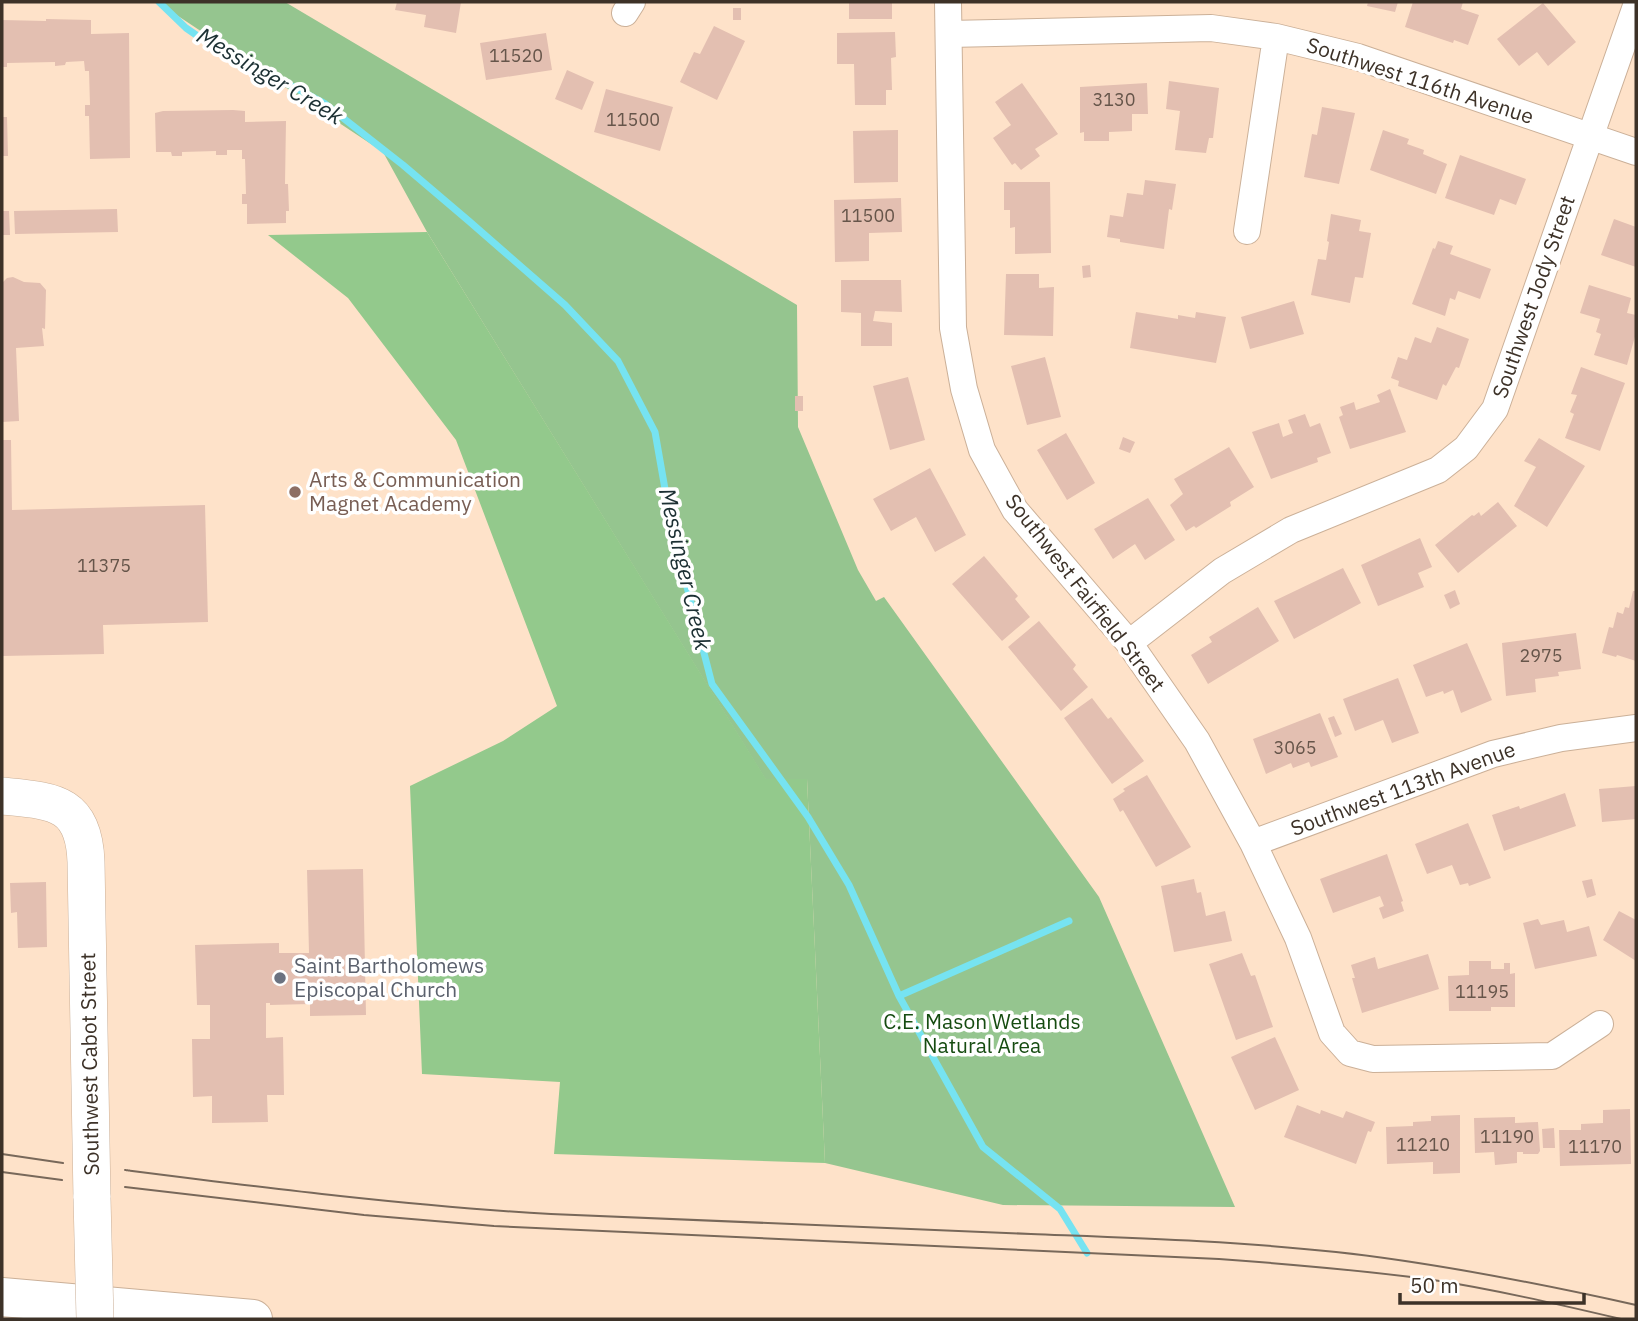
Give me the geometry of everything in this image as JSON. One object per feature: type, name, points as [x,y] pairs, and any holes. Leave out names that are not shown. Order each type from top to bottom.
[{"type":"highway","points":[[2,1297],[253,1319]]},
{"type":"street","name":"Southwest Fairfield Street","points":[[948,2],[953,328],[968,401],[982,450],[1015,510],[1129,643],[1197,741],[1253,843],[1298,938],[1332,1033],[1350,1053],[1373,1059],[1552,1056],[1600,1024]]},
{"type":"street","name":"Southwest Jody Street","points":[[1129,643],[1222,571],[1291,530],[1438,470],[1466,448],[1495,409],[1636,6]]},
{"type":"street","name":"Southwest 116th Avenue","points":[[949,34],[1211,28],[1276,37],[1359,57],[1636,152]]},
{"type":"street","points":[[1247,231],[1276,37]]},
{"type":"street","name":"Southwest 113th Avenue","points":[[1253,843],[1493,754],[1561,738],[1636,728]]},
{"type":"street","name":"Southwest Cabot Street","points":[[2,796],[51,802],[69,813],[78,822],[86,848],[95,1319]]},
{"type":"green space","name":"C.E. Mason Wetlands Natural Area","points":[[157,2],[285,2],[797,305],[798,427],[858,570],[876,601],[884,597],[1099,897],[1235,1207],[1003,1205],[825,1163],[807,779],[766,780],[427,232],[383,152]]},
{"type":"green space","points":[[427,232],[766,779],[807,779],[825,1163],[554,1154],[560,1082],[422,1074],[410,786],[503,741],[557,706],[456,440],[348,298],[268,235]]},
{"type":"building","points":[[397,2],[461,2],[456,33],[424,27],[426,15],[395,10]]},
{"type":"building","points":[[849,2],[892,2],[892,19],[849,19]]},
{"type":"building","points":[[1368,2],[1398,2],[1395,12],[1367,6]]},
{"type":"building","points":[[1413,2],[1463,2],[1461,9],[1479,15],[1468,45],[1454,40],[1453,43],[1405,27]]},
{"type":"building","points":[[1543,3],[1576,42],[1548,66],[1537,52],[1519,66],[1497,39]]},
{"type":"building","points":[[733,8],[741,8],[741,20],[733,20]]},
{"type":"building","points":[[2,20],[91,20],[91,34],[129,33],[130,158],[90,159],[89,116],[85,116],[85,105],[90,105],[89,71],[85,71],[84,61],[55,66],[55,62],[7,63],[7,67],[2,67]]},
{"type":"building","points":[[714,26],[745,41],[717,100],[680,82],[694,52],[700,54]]},
{"type":"building","points":[[895,32],[896,57],[891,58],[892,90],[886,90],[886,105],[855,105],[854,64],[837,64],[837,33]]},
{"type":"building","points":[[546,33],[552,70],[486,80],[480,43]]},
{"type":"building","points":[[567,70],[594,82],[582,110],[555,99]]},
{"type":"building","points":[[1169,81],[1219,88],[1213,138],[1209,138],[1206,153],[1175,150],[1180,111],[1166,109]]},
{"type":"building","points":[[1022,83],[1058,134],[1035,149],[1040,156],[1021,170],[1015,163],[1012,165],[993,138],[1011,125],[995,102]]},
{"type":"building","points":[[1147,83],[1148,114],[1132,114],[1132,131],[1109,132],[1109,141],[1084,141],[1084,132],[1080,133],[1080,87]]},
{"type":"building","points":[[606,89],[673,107],[660,151],[594,132]]},
{"type":"building","points":[[1322,107],[1355,113],[1339,184],[1304,177],[1312,134],[1317,135]]},
{"type":"building","points":[[245,111],[245,122],[286,121],[285,184],[288,184],[289,211],[286,211],[286,223],[247,224],[247,204],[242,204],[242,194],[246,194],[245,159],[242,159],[242,150],[227,150],[227,155],[216,155],[216,151],[182,152],[182,156],[172,156],[171,152],[156,152],[155,113]]},
{"type":"building","points":[[2,117],[7,117],[8,156],[2,156]]},
{"type":"building","points":[[898,130],[898,182],[854,183],[853,131]]},
{"type":"building","points":[[1383,130],[1409,139],[1407,144],[1424,150],[1423,154],[1447,164],[1436,194],[1370,170]]},
{"type":"building","points":[[1460,155],[1526,179],[1516,205],[1500,199],[1494,215],[1445,198]]},
{"type":"building","points":[[1145,180],[1176,184],[1172,210],[1169,209],[1164,249],[1120,242],[1120,239],[1107,237],[1110,215],[1123,217],[1127,193],[1143,195]]},
{"type":"building","points":[[1004,182],[1050,182],[1051,253],[1015,254],[1015,227],[1010,228],[1010,210],[1004,210]]},
{"type":"building","points":[[901,198],[902,232],[869,233],[869,261],[835,262],[834,200]]},
{"type":"building","points":[[117,209],[118,232],[15,234],[14,211]]},
{"type":"building","points":[[2,211],[9,211],[10,235],[2,235]]},
{"type":"building","points":[[1331,214],[1361,220],[1359,231],[1371,233],[1363,278],[1355,277],[1350,303],[1311,295],[1318,259],[1326,260]]},
{"type":"building","points":[[1614,219],[1636,227],[1636,267],[1601,255]]},
{"type":"building","points":[[1438,241],[1453,246],[1450,254],[1491,269],[1480,299],[1458,291],[1455,300],[1450,298],[1445,316],[1412,304]]},
{"type":"building","points":[[1090,265],[1091,277],[1083,278],[1082,266]]},
{"type":"building","points":[[1006,274],[1039,274],[1039,288],[1054,287],[1053,336],[1004,335]]},
{"type":"building","points":[[13,277],[24,282],[40,283],[46,290],[45,329],[42,328],[44,346],[16,348],[19,421],[2,422],[2,283]]},
{"type":"building","points":[[841,280],[901,280],[902,312],[875,311],[873,321],[892,323],[892,346],[861,346],[861,313],[841,312]]},
{"type":"building","points":[[1589,285],[1631,298],[1627,313],[1636,315],[1636,333],[1627,365],[1594,355],[1601,334],[1596,332],[1600,319],[1580,313]]},
{"type":"building","points":[[1294,301],[1304,334],[1250,349],[1241,317]]},
{"type":"building","points":[[1136,312],[1178,319],[1178,315],[1195,318],[1196,312],[1226,317],[1216,363],[1130,348]]},
{"type":"building","points":[[1437,327],[1469,339],[1459,368],[1456,367],[1446,386],[1443,384],[1437,400],[1398,386],[1399,381],[1391,378],[1398,357],[1407,360],[1415,337],[1431,343]]},
{"type":"building","points":[[1045,357],[1061,417],[1027,425],[1011,366]]},
{"type":"building","points":[[1581,367],[1625,383],[1600,451],[1565,438],[1574,414],[1570,412],[1577,395],[1571,394]]},
{"type":"building","points":[[908,377],[925,440],[890,450],[873,386]]},
{"type":"building","points":[[1390,389],[1406,432],[1350,449],[1339,417],[1343,415],[1340,407],[1354,402],[1356,410],[1380,402],[1377,395]]},
{"type":"building","points":[[795,396],[803,396],[803,411],[795,411]]},
{"type":"building","points":[[1305,414],[1310,427],[1320,423],[1331,453],[1317,458],[1318,462],[1271,479],[1252,432],[1279,423],[1283,437],[1293,433],[1288,420]]},
{"type":"building","points":[[1066,433],[1095,483],[1067,500],[1037,450]]},
{"type":"building","points":[[1123,437],[1135,442],[1130,453],[1119,449]]},
{"type":"building","points":[[1539,438],[1585,466],[1547,527],[1514,506],[1536,467],[1524,461]]},
{"type":"building","points":[[2,440],[11,440],[12,510],[205,505],[208,622],[103,625],[104,654],[2,656]]},
{"type":"building","points":[[1229,447],[1254,487],[1230,502],[1231,506],[1196,528],[1194,526],[1186,531],[1170,505],[1183,494],[1174,479]]},
{"type":"building","points":[[930,468],[966,535],[935,552],[916,517],[891,531],[873,499]]},
{"type":"building","points":[[1148,498],[1175,540],[1145,560],[1135,544],[1113,559],[1094,529]]},
{"type":"building","points":[[1498,502],[1517,526],[1458,573],[1435,545],[1472,515],[1479,512],[1481,516]]},
{"type":"building","points":[[1420,538],[1432,567],[1418,573],[1424,587],[1378,606],[1361,565]]},
{"type":"building","points":[[984,556],[1018,596],[1015,599],[1030,617],[1002,641],[952,584]]},
{"type":"building","points":[[1343,568],[1361,603],[1294,639],[1274,601]]},
{"type":"building","points":[[1455,590],[1460,604],[1450,609],[1444,595]]},
{"type":"building","points":[[1633,591],[1636,591],[1636,661],[1602,653],[1609,627],[1613,628],[1617,612],[1623,614],[1625,607],[1629,608]]},
{"type":"building","points":[[1258,607],[1279,641],[1208,684],[1191,655],[1212,642],[1209,637]]},
{"type":"building","points":[[1039,621],[1076,665],[1073,669],[1088,687],[1061,711],[1008,647]]},
{"type":"building","points":[[1576,633],[1581,669],[1558,672],[1559,676],[1535,679],[1536,692],[1506,696],[1502,643]]},
{"type":"building","points":[[1467,643],[1492,700],[1461,713],[1453,690],[1426,697],[1413,665]]},
{"type":"building","points":[[1398,678],[1419,733],[1392,743],[1383,720],[1355,731],[1343,699]]},
{"type":"building","points":[[1092,698],[1108,719],[1111,717],[1144,761],[1112,784],[1064,718]]},
{"type":"building","points":[[1320,713],[1338,757],[1311,767],[1309,762],[1293,768],[1291,763],[1266,774],[1253,739]]},
{"type":"building","points":[[1334,716],[1342,734],[1335,737],[1328,718]]},
{"type":"building","points":[[1147,775],[1191,847],[1156,867],[1123,810],[1120,812],[1113,799],[1125,791],[1123,789]]},
{"type":"building","points":[[1636,786],[1636,819],[1602,822],[1599,789]]},
{"type":"building","points":[[1565,793],[1576,826],[1504,851],[1492,815],[1519,806],[1520,809]]},
{"type":"building","points":[[1468,823],[1491,878],[1469,886],[1468,883],[1460,885],[1452,865],[1427,874],[1415,844]]},
{"type":"building","points":[[1387,854],[1404,911],[1383,919],[1379,908],[1384,906],[1380,896],[1333,913],[1320,879]]},
{"type":"building","name":"Saint Bartholomews Episcopal Church","points":[[363,869],[366,1015],[310,1016],[310,1004],[266,1003],[266,1038],[283,1037],[284,1095],[267,1095],[268,1122],[212,1123],[212,1096],[193,1097],[192,1039],[210,1039],[210,1005],[197,1005],[195,945],[279,943],[279,953],[309,953],[307,870]]},
{"type":"building","points":[[1194,879],[1197,893],[1201,892],[1206,916],[1225,911],[1232,941],[1174,952],[1161,886]]},
{"type":"building","points":[[1592,879],[1596,895],[1587,898],[1582,881]]},
{"type":"building","points":[[46,882],[47,947],[18,948],[17,912],[11,913],[10,883]]},
{"type":"building","points":[[1619,911],[1636,920],[1636,961],[1603,940]]},
{"type":"building","points":[[1538,919],[1541,925],[1564,920],[1567,932],[1589,926],[1597,956],[1535,969],[1523,923]]},
{"type":"building","points":[[1242,953],[1251,976],[1255,975],[1273,1027],[1236,1040],[1209,964]]},
{"type":"building","points":[[1428,954],[1439,989],[1362,1013],[1351,965],[1375,957],[1378,969]]},
{"type":"building","points":[[1469,961],[1491,961],[1491,969],[1504,969],[1504,963],[1510,963],[1510,974],[1515,973],[1515,1007],[1491,1007],[1491,1011],[1449,1011],[1448,976],[1469,975]]},
{"type":"building","points":[[1275,1037],[1299,1090],[1255,1110],[1231,1057]]},
{"type":"building","points":[[1297,1105],[1320,1114],[1321,1110],[1343,1118],[1346,1111],[1375,1122],[1371,1132],[1368,1131],[1356,1164],[1284,1137]]},
{"type":"building","points":[[1630,1109],[1631,1164],[1560,1166],[1559,1130],[1581,1130],[1581,1124],[1603,1123],[1603,1110]]},
{"type":"building","points":[[1460,1115],[1460,1173],[1433,1174],[1433,1162],[1387,1164],[1386,1127],[1413,1126],[1413,1122],[1431,1121],[1431,1116]]},
{"type":"building","points":[[1515,1117],[1515,1123],[1538,1122],[1538,1154],[1517,1152],[1517,1163],[1495,1165],[1494,1152],[1475,1153],[1474,1118]]},
{"type":"building","points":[[1554,1128],[1555,1148],[1543,1148],[1542,1129]]},
{"type":"waterway","name":"Messinger Creek","points":[[159,2],[202,39],[324,103],[403,165],[565,305],[618,361],[655,432],[672,529],[712,684],[808,817],[849,885],[899,996],[983,1147],[1060,1209],[1087,1253]]},
{"type":"waterway","points":[[899,996],[1069,921]]},
{"type":"tram line","points":[[2,1154],[63,1163]]},
{"type":"tram line","points":[[125,1170],[338,1196],[497,1211],[1298,1248],[1449,1268],[1636,1305]]},
{"type":"tram line","points":[[2,1172],[62,1180]]},
{"type":"tram line","points":[[125,1187],[364,1215],[494,1226],[1219,1259],[1297,1265],[1452,1283],[1621,1319]]},
{"type":"place","name":"Arts & Communication Magnet Academy","points":[[295,492]]},
{"type":"place","name":"Saint Bartholomews Episcopal Church","points":[[280,978]]}]
